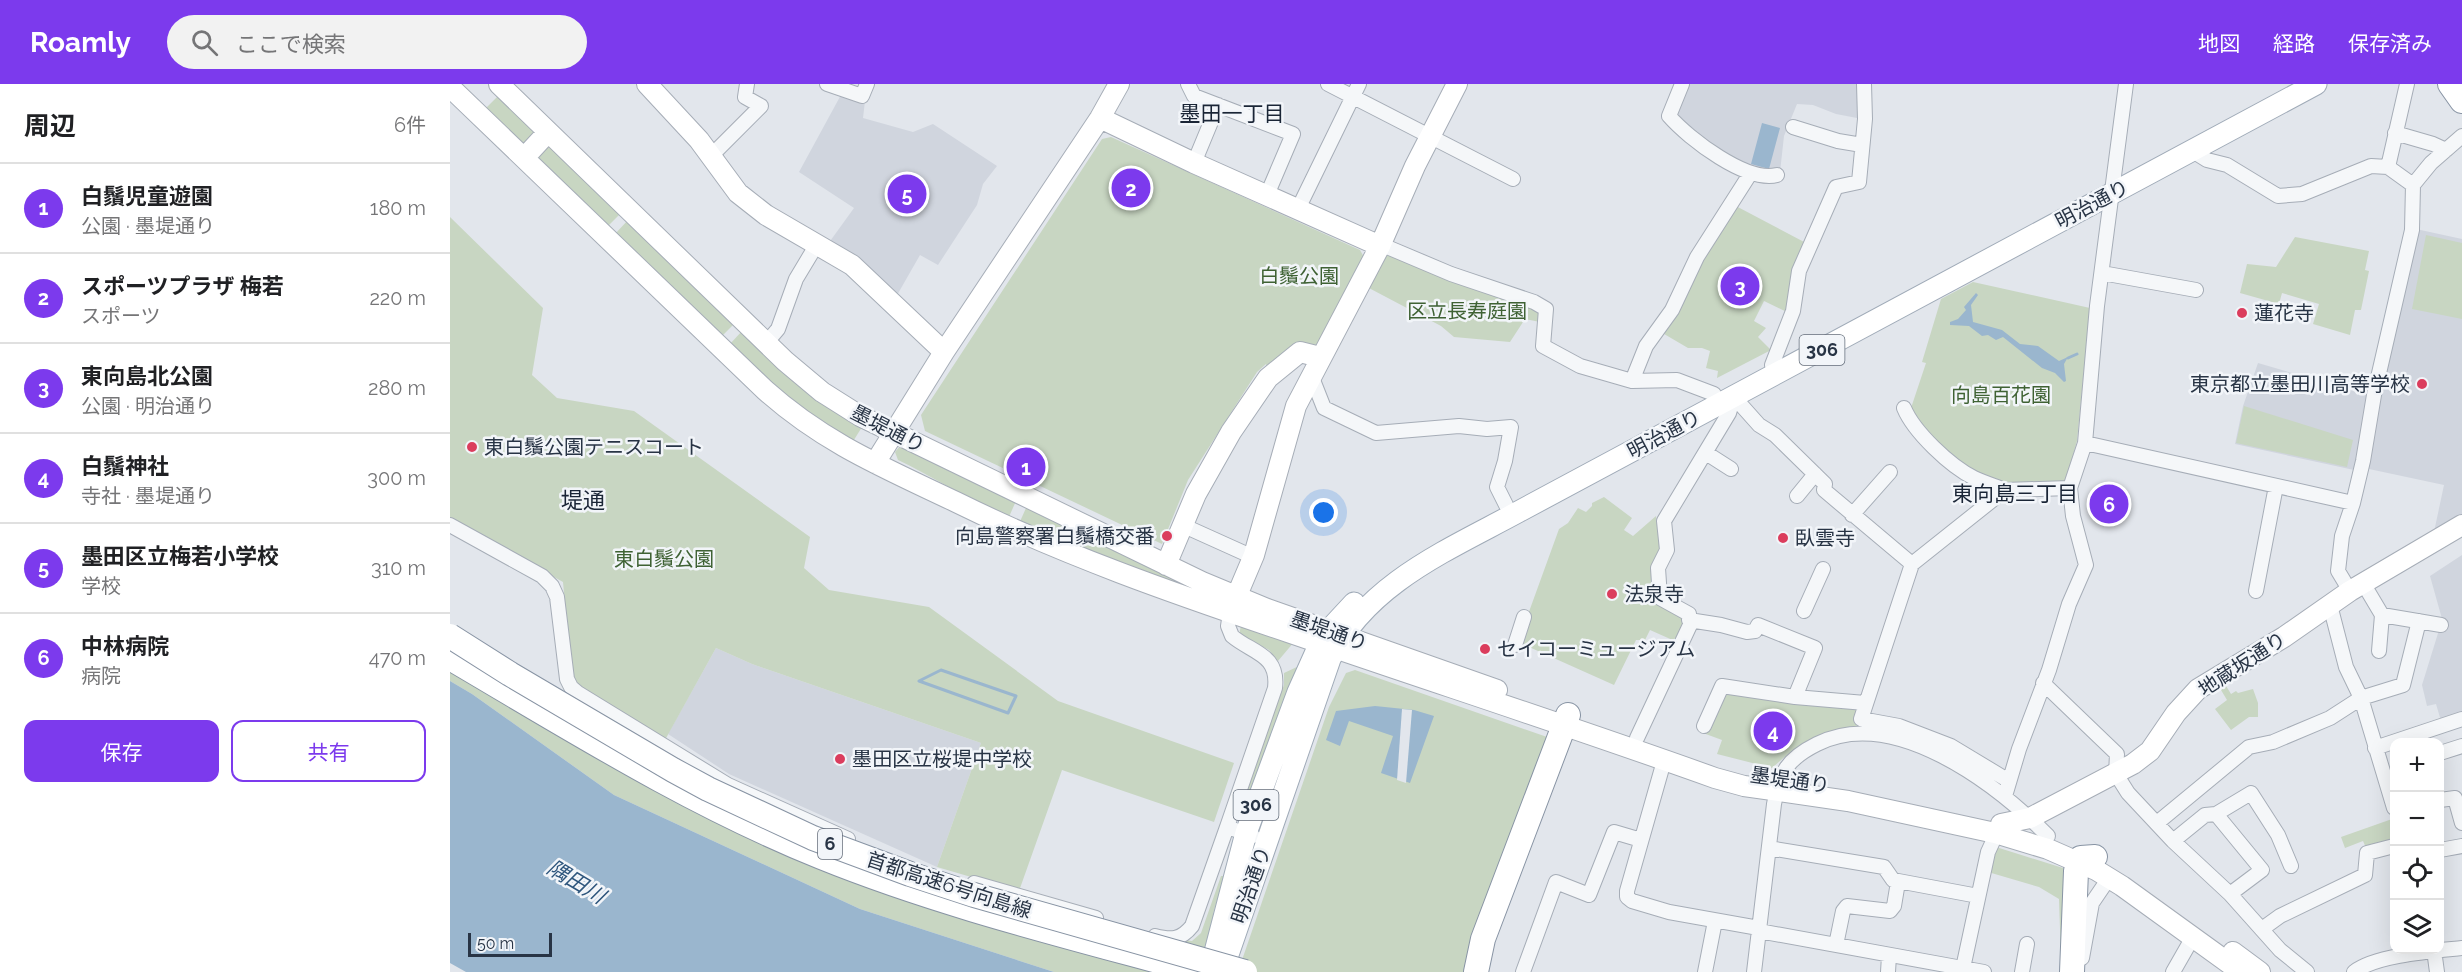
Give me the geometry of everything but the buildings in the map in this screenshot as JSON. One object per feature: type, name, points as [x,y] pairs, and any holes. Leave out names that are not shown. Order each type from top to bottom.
[{"type":"highway","points":[[2450,84],[2462,100]]},
{"type":"highway","points":[[450,624],[513,669],[605,719]]},
{"type":"highway","name":"首都高速6号向島線","points":[[450,636],[510,674],[605,719],[708,789],[847,851],[974,895],[1245,972]]},
{"type":"highway","points":[[450,653],[502,688]]},
{"type":"highway","name":"首都高速6号向島線","points":[[450,658],[706,805],[821,857],[892,884],[970,909],[1198,972]]},
{"type":"highway","points":[[1476,972],[1483,939],[1562,729]]},
{"type":"highway","points":[[2077,966],[2083,867]]},
{"type":"main road","points":[[647,84],[691,131],[738,194],[852,265],[944,352]]},
{"type":"main road","points":[[875,463],[944,352],[1100,118],[1119,84]]},
{"type":"main road","points":[[1233,605],[1253,557],[1296,406],[1380,246],[1430,135],[1457,84]]},
{"type":"main road","name":"明治通り","points":[[1222,972],[1331,640],[1387,589],[1417,568],[1724,396],[2112,187],[2293,84]]},
{"type":"main road","name":"明治通り","points":[[1208,972],[1236,830],[1298,692],[1362,594],[1395,567],[1506,506],[1724,396],[1772,365],[2112,187],[2191,150],[2316,84]]},
{"type":"main road","name":"墨堤通り","points":[[451,85],[782,405],[822,435],[875,463],[1048,546],[1233,605],[1331,640],[1562,729],[1744,786],[1778,785],[1849,789],[1998,828],[2048,836],[2083,867],[2145,888],[2260,972]]},
{"type":"main road","name":"墨堤通り","points":[[500,85],[822,392],[851,411],[1166,565],[1233,605]]},
{"type":"main road","points":[[1100,118],[1194,163],[1380,246]]},
{"type":"main road","points":[[524,158],[548,132]]},
{"type":"main road","points":[[1166,565],[1182,525],[1215,458],[1268,378],[1300,352],[1320,357]]},
{"type":"main road","name":"地蔵坂通り","points":[[1998,828],[2030,818],[2116,774],[2150,751],[2176,713],[2198,689],[2283,637],[2356,587],[2462,525]]},
{"type":"main road","name":"墨堤通り","points":[[1562,729],[1637,738],[1778,785]]},
{"type":"main road","name":"墨堤通り","points":[[1998,828],[2109,878],[2241,972]]},
{"type":"street","points":[[711,156],[761,106],[745,96],[747,84]]},
{"type":"street","points":[[827,84],[862,96],[867,84]]},
{"type":"street","points":[[1188,84],[1194,96],[1293,134],[1267,195]]},
{"type":"street","points":[[1328,84],[1356,90],[1430,135],[1513,179]]},
{"type":"street","points":[[1682,84],[1669,116],[1693,139],[1750,174],[1768,178],[1778,175]]},
{"type":"street","points":[[1772,365],[1792,311],[1799,271],[1836,187],[1859,182],[1865,119],[1864,84]]},
{"type":"street","points":[[2005,796],[2069,604],[2086,565],[2073,516],[2070,488],[2085,443],[2102,273],[2126,84]]},
{"type":"street","points":[[2388,167],[2407,84]]},
{"type":"street","points":[[1298,209],[1356,90]]},
{"type":"street","points":[[1194,163],[1218,105]]},
{"type":"street","points":[[1793,127],[1838,141],[1862,145]]},
{"type":"street","points":[[2395,133],[2446,150]]},
{"type":"street","points":[[2441,625],[2382,615],[2338,571],[2342,536],[2363,461],[2374,395],[2412,230],[2413,184],[2431,163],[2462,136]]},
{"type":"street","points":[[2191,150],[2207,160],[2227,165],[2278,196],[2302,194],[2371,166],[2388,167],[2413,184]]},
{"type":"street","points":[[1632,381],[1646,346],[1672,310],[1697,257],[1750,174]]},
{"type":"street","points":[[767,342],[778,329],[796,279],[817,244]]},
{"type":"street","points":[[1380,246],[1534,302],[1546,309],[1543,346],[1580,366],[1632,381],[1677,380],[1724,396],[1775,435],[1825,484],[1824,490],[1912,564]]},
{"type":"street","points":[[2102,273],[2196,290]]},
{"type":"street","points":[[1311,375],[1324,408],[1376,432],[1459,426],[1487,429],[1511,427],[1505,461],[1497,487],[1506,506]]},
{"type":"street","points":[[1637,738],[1689,624],[1689,614],[1660,598],[1658,568],[1667,550],[1664,521],[1729,413],[1724,396]]},
{"type":"street","points":[[1904,408],[1908,419],[1946,458],[1973,478],[2005,490],[2070,488]]},
{"type":"street","points":[[2085,443],[2353,503]]},
{"type":"street","points":[[1706,453],[1731,469]]},
{"type":"street","points":[[1852,515],[1890,472]]},
{"type":"street","points":[[1797,496],[1815,474]]},
{"type":"street","points":[[2256,591],[2276,486]]},
{"type":"street","points":[[2005,490],[1912,564],[1861,720],[1899,726],[1951,746],[2009,781]]},
{"type":"street","points":[[450,525],[542,576],[552,586],[558,597],[567,679],[605,719]]},
{"type":"street","points":[[1182,525],[1253,557]]},
{"type":"street","points":[[1804,611],[1823,569]]},
{"type":"street","points":[[578,693],[570,710],[571,722],[580,728],[588,726],[596,714],[728,785],[841,836],[945,875],[1053,904],[1158,937],[1172,939],[1184,936],[1192,926],[1236,830],[1275,688],[1276,678],[1271,664],[1265,657],[1232,636],[1228,626],[1233,605]]},
{"type":"street","points":[[2330,605],[2346,668],[2361,698],[2390,795]]},
{"type":"street","points":[[2379,651],[2382,615]]},
{"type":"street","points":[[1515,645],[1524,617]]},
{"type":"street","points":[[1689,620],[1747,632],[1755,631],[1758,625],[1815,648],[1796,697]]},
{"type":"street","points":[[2157,823],[2249,747],[2273,742],[2330,718],[2361,698],[2403,685],[2419,621]]},
{"type":"street","points":[[2043,683],[2117,754],[2116,774],[2128,793],[2230,894],[2280,950],[2307,972]]},
{"type":"street","points":[[1704,726],[1722,686],[1796,697],[1865,703]]},
{"type":"street","points":[[2376,748],[2428,737],[2462,719]]},
{"type":"street","points":[[1754,972],[1778,785],[1793,758],[1809,748],[1822,742],[1858,733],[1905,741],[1949,759],[2005,796],[2048,836]]},
{"type":"street","points":[[2444,751],[2462,746]]},
{"type":"street","points":[[1664,761],[1627,897],[1632,901],[1669,912],[1753,927],[1759,931],[1984,972]]},
{"type":"street","points":[[2174,841],[2205,815],[2216,814],[2251,793],[2278,835],[2291,866]]},
{"type":"street","points":[[2444,799],[2455,798],[2462,823]]},
{"type":"street","points":[[2216,814],[2262,870],[2230,894]]},
{"type":"street","points":[[1963,968],[1988,852],[1998,828]]},
{"type":"street","points":[[1236,830],[1266,840]]},
{"type":"street","points":[[1523,972],[1556,882],[1589,895],[1614,832],[1641,840]]},
{"type":"street","points":[[2444,849],[2462,846]]},
{"type":"street","points":[[2262,929],[2280,916],[2366,875],[2367,853],[2390,847]]},
{"type":"street","points":[[1769,848],[1884,867],[1893,880],[1898,882],[1978,896]]},
{"type":"street","points":[[2077,966],[2092,903],[2109,878]]},
{"type":"street","points":[[1836,945],[1843,911],[1847,906],[1890,911],[1894,906],[1898,882]]},
{"type":"street","points":[[1705,972],[1715,921]]},
{"type":"street","points":[[2173,972],[2193,937]]},
{"type":"street","points":[[2022,972],[2027,944]]},
{"type":"street","points":[[2444,949],[2462,948]]},
{"type":"street","points":[[2354,972],[2360,968],[2413,954]]},
{"type":"street","points":[[2435,954],[2437,972]]},
{"type":"street","points":[[1888,972],[1889,956]]},
{"type":"shaded area","points":[[1687,84],[1857,84],[1857,118],[1836,114],[1813,105],[1797,104],[1784,136],[1780,172],[1750,170],[1695,136],[1674,117]]},
{"type":"shaded area","points":[[842,93],[865,101],[863,118],[913,132],[933,124],[997,166],[983,184],[977,205],[938,265],[920,255],[896,297],[828,244],[854,208],[799,172]]},
{"type":"shaded area","name":"東京都立墨田川高等学校","points":[[2416,229],[2462,239],[2462,515],[2434,532],[2444,485],[2355,466],[2354,470],[2235,444],[2243,406],[2258,363],[2380,399]]},
{"type":"shaded area","points":[[2462,555],[2462,714],[2441,721],[2436,704],[2427,706],[2422,685],[2439,630],[2444,626],[2430,576]]},
{"type":"shaded area","name":"墨田区立桜堤中学校","points":[[716,648],[752,664],[981,743],[937,867],[729,774],[668,734]]},
{"type":"green space","points":[[499,95],[533,129],[534,136],[526,143],[520,142],[486,108]]},
{"type":"green space","name":"白鬚公園","points":[[1111,137],[1360,250],[1365,259],[1319,343],[1268,371],[1266,364],[1257,372],[1188,480],[1162,544],[925,431],[921,415],[1102,139]]},
{"type":"green space","points":[[545,146],[551,147],[621,213],[607,227],[538,159],[537,156]]},
{"type":"green space","points":[[1734,205],[1806,243],[1789,313],[1764,301],[1754,321],[1766,328],[1758,337],[1771,350],[1717,378],[1718,371],[1706,368],[1710,351],[1702,348],[1688,348],[1659,331]]},
{"type":"green space","name":"東白鬚公園","points":[[450,217],[543,308],[532,375],[557,398],[634,411],[810,537],[804,568],[829,590],[929,607],[1058,701],[1234,763],[1214,822],[1062,770],[1019,891],[937,867],[981,743],[752,664],[716,648],[665,740],[576,683],[572,677],[563,582],[450,519]]},
{"type":"green space","points":[[628,220],[735,323],[721,337],[615,234]]},
{"type":"green space","points":[[2426,235],[2462,243],[2462,319],[2412,309]]},
{"type":"green space","points":[[2295,237],[2369,251],[2365,270],[2369,271],[2361,310],[2355,310],[2350,335],[2313,324],[2319,304],[2282,293],[2279,304],[2240,293],[2247,264],[2276,267]]},
{"type":"green space","name":"区立長寿庭園","points":[[1384,252],[1537,306],[1541,312],[1540,322],[1525,319],[1510,342],[1454,337],[1441,326],[1367,287]]},
{"type":"green space","name":"向島百花園","points":[[1973,282],[2090,308],[2077,441],[2065,483],[2000,486],[1947,456],[1910,411],[1926,363],[1922,362],[1941,299]]},
{"type":"green space","points":[[743,330],[862,427],[852,443],[802,411],[729,345]]},
{"type":"green space","points":[[2244,406],[2353,440],[2347,467],[2236,443]]},
{"type":"green space","points":[[900,446],[1016,501],[1008,519],[898,460],[895,452]]},
{"type":"green space","points":[[1604,497],[1632,518],[1624,530],[1633,536],[1656,516],[1660,548],[1652,570],[1655,582],[1682,617],[1686,626],[1677,642],[1650,630],[1645,640],[1636,640],[1614,685],[1518,642],[1559,529],[1568,523],[1578,508],[1586,512],[1592,503]]},
{"type":"green space","points":[[1026,508],[1198,589],[1196,593],[1018,526]]},
{"type":"green space","points":[[1241,626],[1294,642],[1278,661],[1269,650],[1239,634]]},
{"type":"green space","points":[[450,651],[615,748],[1192,972],[1054,972],[860,909],[614,795],[472,694],[450,681]]},
{"type":"green space","points":[[1299,666],[1242,813],[1240,807],[1284,685],[1284,673]]},
{"type":"green space","points":[[1355,670],[1550,738],[1465,972],[1235,972],[1242,960],[1329,707],[1346,673]]},
{"type":"green space","points":[[2223,681],[2231,694],[2236,691],[2238,693],[2253,689],[2258,703],[2258,717],[2249,717],[2231,730],[2215,709],[2227,700],[2218,685]]},
{"type":"green space","points":[[1722,693],[1861,706],[1856,729],[1811,740],[1772,768],[1717,754],[1722,740],[1703,733]]},
{"type":"green space","points":[[2390,820],[2390,844],[2367,850],[2363,841],[2345,848],[2341,837]]},
{"type":"green space","points":[[1996,847],[2063,868],[2068,876],[2061,959],[2059,899],[2039,887],[1988,872]]},
{"type":"green space","points":[[1221,876],[1225,876],[1214,910],[1208,950],[1182,943],[1184,940],[1192,941],[1201,933]]},
{"type":"water","points":[[1762,123],[1780,128],[1769,169],[1751,164]]},
{"type":"water","points":[[1976,293],[1978,295],[1971,305],[1973,322],[2002,330],[2020,344],[2038,346],[2059,361],[2068,357],[2064,364],[2066,381],[2064,382],[2055,373],[2042,368],[2003,337],[1996,340],[1988,335],[1982,336],[1969,326],[1950,325],[1950,322],[1958,319],[1966,310],[1964,307]]},
{"type":"water","name":"隅田川","points":[[450,681],[472,694],[614,795],[860,909],[1054,972],[466,972],[450,963]]},
{"type":"water","points":[[1375,706],[1414,710],[1434,716],[1410,783],[1381,773],[1393,736],[1349,721],[1340,746],[1326,740],[1336,711]]},
{"type":"pier","points":[[1402,709],[1412,710],[1406,783],[1397,780]]},
{"type":"waterway","points":[[2068,358],[2077,354]]},
{"type":"waterway","points":[[941,670],[1016,696],[1008,713],[919,681],[941,670]]},
{"type":"place","name":"スポーツプラザ 梅若","points":[[1131,188]]},
{"type":"place","name":"墨田区立梅若小学校","points":[[907,194]]},
{"type":"place","name":"東向島北公園","points":[[1740,286]]},
{"type":"place","name":"蓮花寺","points":[[2242,313]]},
{"type":"place","name":"東京都立墨田川高等学校","points":[[2422,384]]},
{"type":"place","name":"東白鬚公園テニスコート","points":[[472,447]]},
{"type":"place","name":"白鬚児童遊園","points":[[1026,467]]},
{"type":"place","name":"中林病院","points":[[2109,504]]},
{"type":"place","name":"向島警察署白鬚橋交番","points":[[1167,536]]},
{"type":"place","name":"臥雲寺","points":[[1783,538]]},
{"type":"place","name":"法泉寺","points":[[1612,594]]},
{"type":"place","name":"セイコーミュージアム","points":[[1485,649]]},
{"type":"place","name":"白鬚神社","points":[[1773,731]]},
{"type":"place","name":"墨田区立桜堤中学校","points":[[840,759]]},
{"type":"district","name":"墨田一丁目","points":[[1232,114]]},
{"type":"district","name":"東向島三丁目","points":[[2015,494]]},
{"type":"district","name":"堤通","points":[[583,500]]}]
